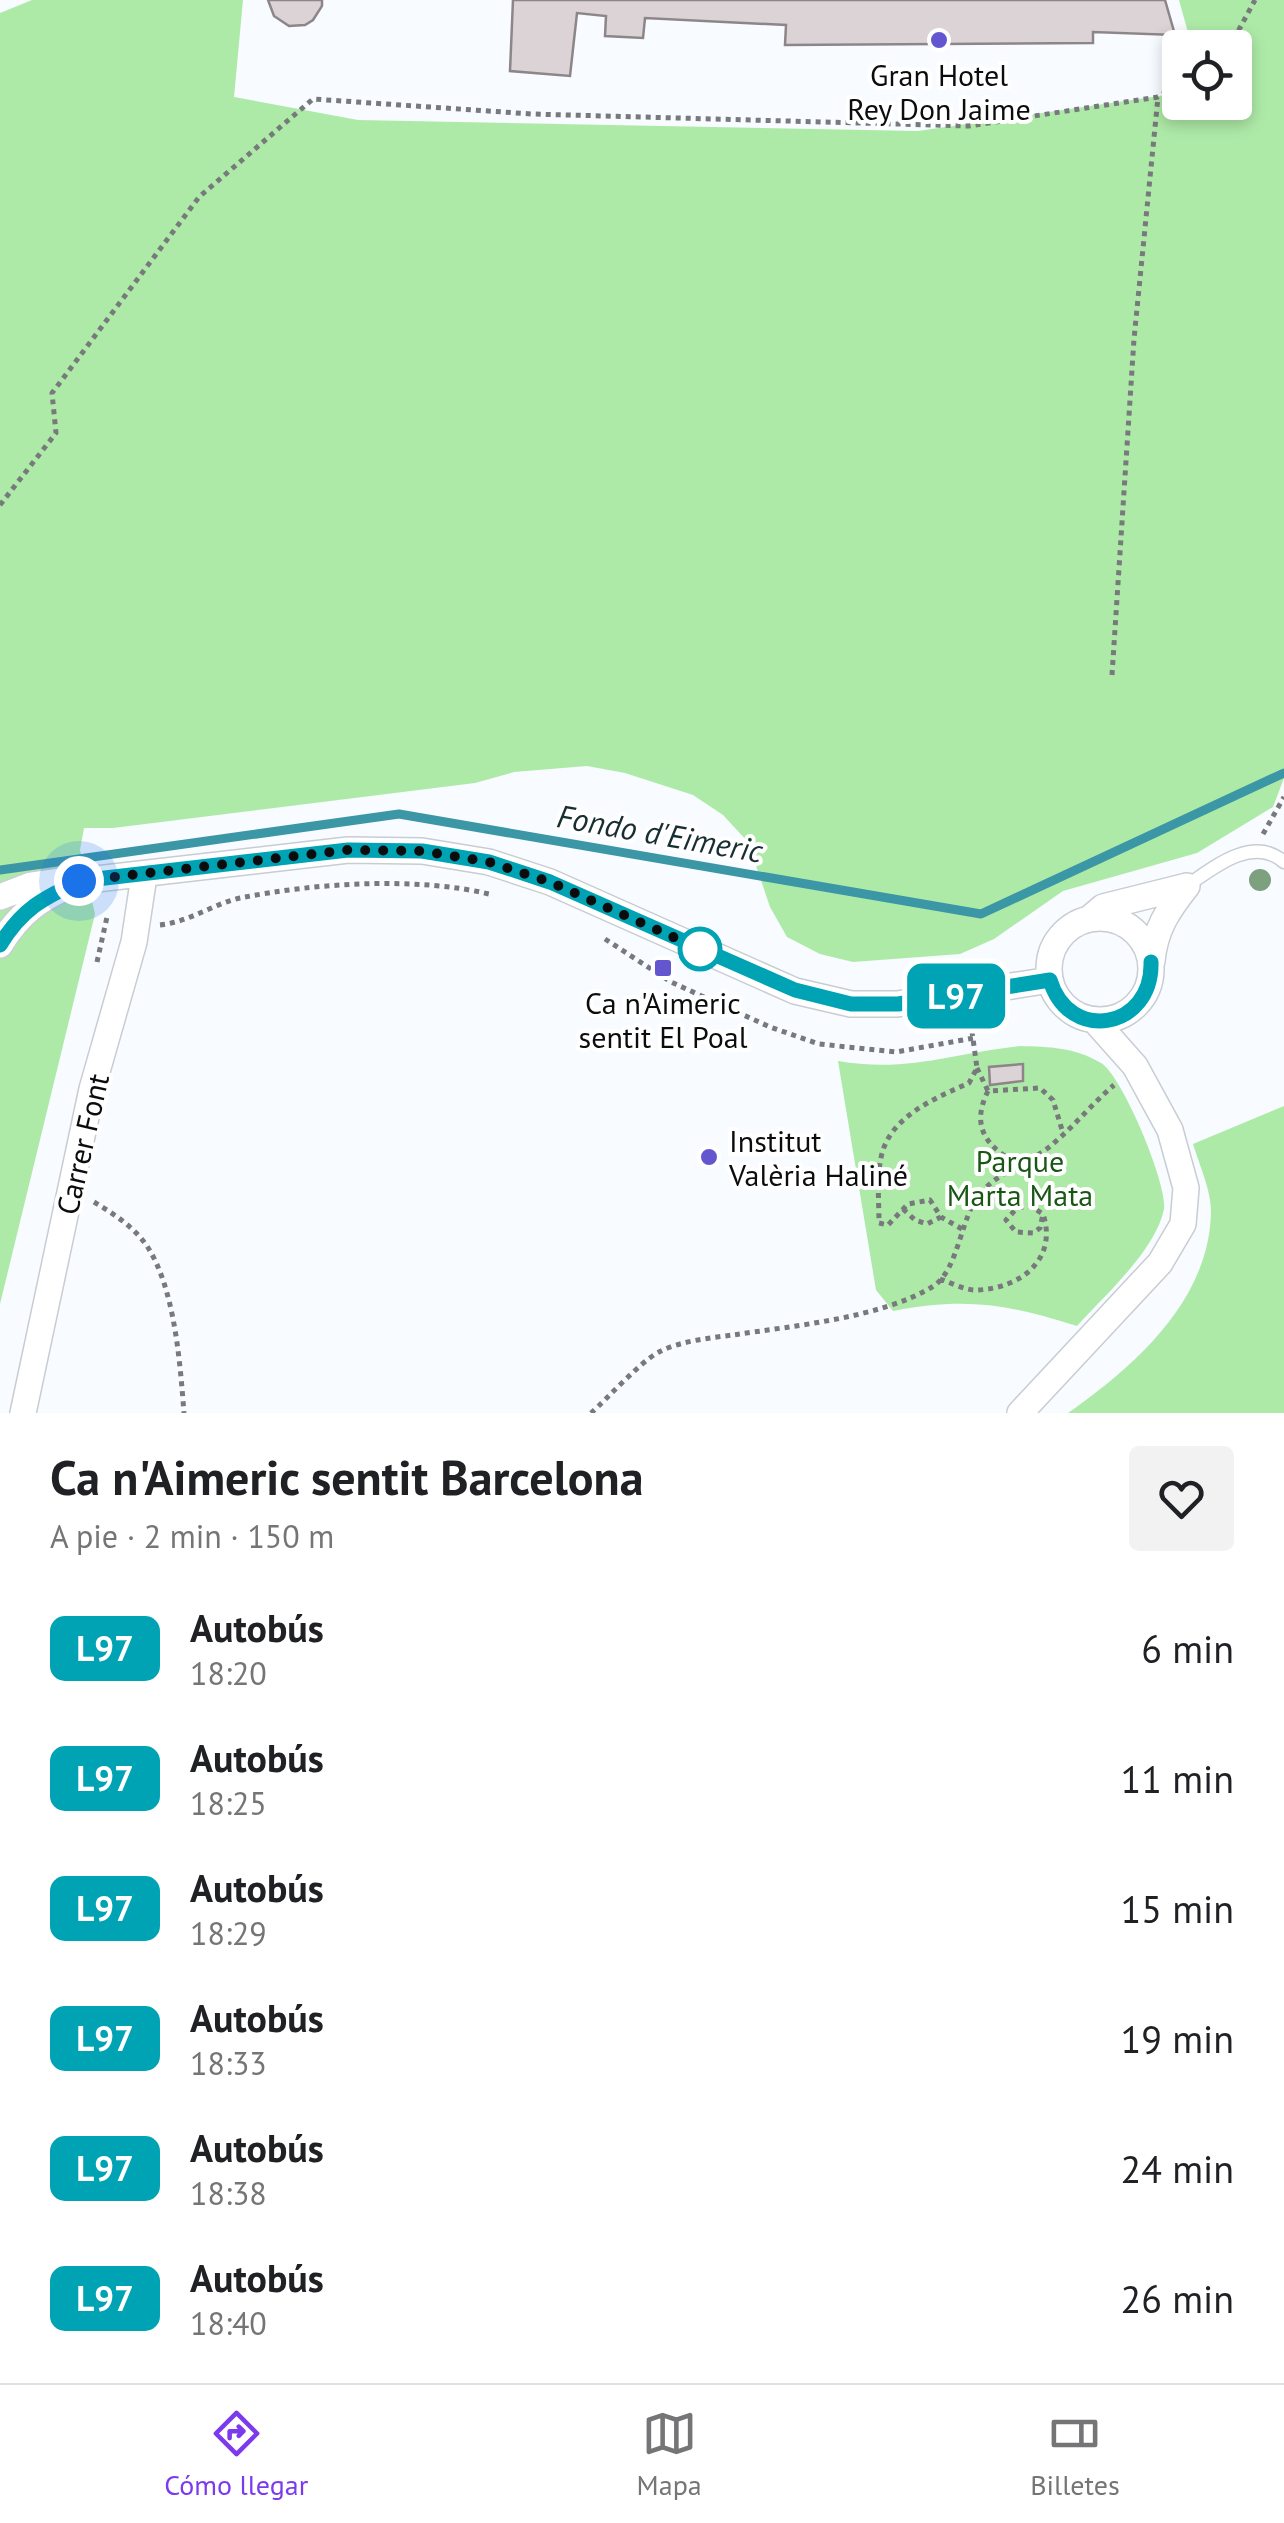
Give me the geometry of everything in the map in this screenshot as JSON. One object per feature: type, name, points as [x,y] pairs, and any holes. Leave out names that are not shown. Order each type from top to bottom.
[{"type":"street","points":[[0,897],[31,886],[348,850],[422,851],[489,862],[550,882],[795,990],[851,1004],[898,1004],[1050,980]]},
{"type":"street","name":"Carrer Font","points":[[22,1413],[92,1089],[134,942],[144,876]]},
{"type":"street","points":[[0,944],[33,904],[79,881]]},
{"type":"street","points":[[1020,1413],[1160,1263],[1183,1224],[1186,1188],[1170,1130],[1138,1069],[1094,1021],[1069,1011],[1056,998],[1049,962],[1054,945],[1072,926],[1103,907],[1187,886]]},
{"type":"street","points":[[1138,1069],[1134,1032],[1148,983],[1154,937],[1187,886]]},
{"type":"street","points":[[1089,919],[1117,920],[1133,930],[1149,953],[1148,983],[1124,1015],[1094,1021]]},
{"type":"lane","points":[[1187,886],[1218,864],[1254,850],[1284,862]]},
{"type":"path","points":[[1239,30],[1255,0]]},
{"type":"path","points":[[0,505],[56,433],[52,393],[199,197],[313,99],[532,114],[970,126],[1162,94]]},
{"type":"path","points":[[1112,675],[1134,339],[1158,97]]},
{"type":"path","points":[[1254,850],[1284,798]]},
{"type":"path","points":[[171,924],[238,898],[346,885],[427,884],[503,898]]},
{"type":"path","points":[[598,935],[671,982],[770,1027],[820,1044],[896,1052],[974,1038]]},
{"type":"path","points":[[968,1011],[977,1068],[988,1091]]},
{"type":"path","points":[[964,1229],[941,1217],[930,1200],[908,1204],[888,1225],[879,1223],[883,1150],[900,1123],[934,1098],[970,1083],[977,1068]]},
{"type":"path","points":[[591,1413],[657,1352],[697,1340],[826,1320],[899,1302],[936,1286],[956,1252],[977,1196],[998,1176],[1022,1166],[1063,1134],[1115,1084],[1138,1069]]},
{"type":"path","points":[[988,1091],[1040,1088],[1053,1100],[1063,1134]]},
{"type":"path","points":[[988,1091],[980,1106],[982,1130],[995,1152],[1022,1166]]},
{"type":"path","points":[[70,1191],[130,1226],[148,1248],[163,1283],[173,1328],[184,1413]]},
{"type":"path","points":[[940,1279],[974,1291],[1012,1284],[1048,1246],[1048,1230],[1043,1214],[1030,1206],[1017,1208],[1006,1220],[1016,1232],[1033,1233],[1040,1228],[1043,1214]]},
{"type":"path","points":[[904,1209],[915,1220],[928,1224],[941,1217]]},
{"type":"green space","points":[[32,0],[243,0],[234,97],[358,120],[918,131],[1162,96],[1162,120],[1252,120],[1252,30],[1187,30],[1179,0],[1284,0],[1284,778],[1273,807],[1197,853],[1063,891],[994,939],[960,954],[853,962],[820,954],[787,937],[770,907],[748,842],[723,815],[693,795],[625,773],[587,766],[514,772],[475,783],[113,828],[84,828],[80,850],[95,914],[0,1304],[0,13]]},
{"type":"green space","name":"Parque Marta Mata","points":[[1020,1046],[1071,1051],[1101,1063],[1110,1072],[1131,1108],[1159,1178],[1164,1209],[1159,1225],[1128,1272],[1077,1326],[986,1305],[942,1304],[893,1311],[876,1290],[838,1061],[886,1065]]},
{"type":"green space","points":[[1284,1106],[1284,1413],[1068,1413],[1142,1352],[1183,1302],[1198,1274],[1211,1211],[1193,1144]]},
{"type":"building","points":[[268,0],[322,0],[322,6],[305,25],[289,26],[274,16]]},
{"type":"building","name":"Gran Hotel Rey Don Jaime","points":[[513,0],[1165,0],[1174,30],[1162,30],[1162,35],[1093,32],[1093,43],[785,45],[786,25],[645,18],[643,38],[605,36],[606,16],[577,13],[570,76],[510,71]]},
{"type":"building","points":[[1023,1064],[1023,1081],[990,1085],[989,1067]]},
{"type":"waterway","name":"Fondo d'Eimeric","points":[[0,870],[399,814],[981,914],[1284,773]]},
{"type":"bus line","name":"L97","points":[[0,945],[24,912],[42,898],[79,881],[348,850],[422,851],[489,862],[550,882],[795,990],[851,1004],[898,1004],[1050,980],[1056,998],[1069,1011],[1094,1021],[1110,1020],[1124,1015],[1141,1000],[1150,983],[1151,962]]},
{"type":"place","name":"Gran Hotel Rey Don Jaime","points":[[939,40]]},
{"type":"place","name":"Ca n'Aimeric sentit El Poal","points":[[663,968]]},
{"type":"place","name":"Institut Valèria Haliné","points":[[709,1157]]},
{"type":"route","points":[[79,881],[348,850],[422,851],[489,862],[550,882],[700,949]]}]
